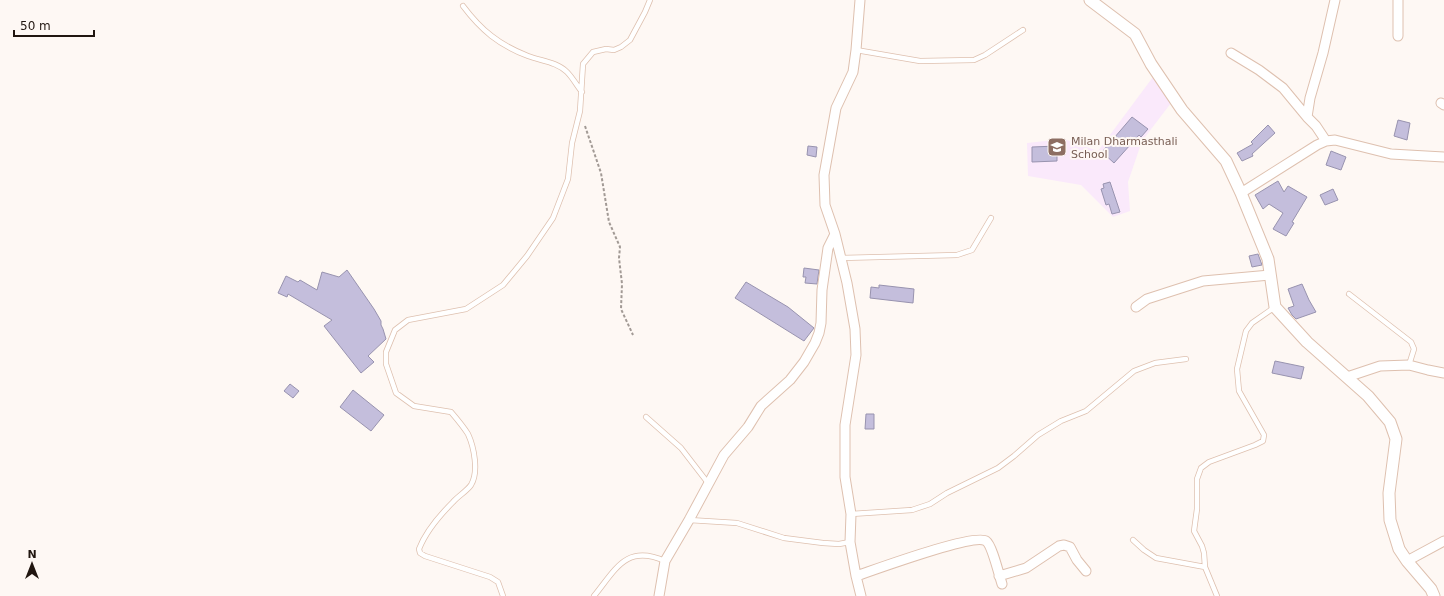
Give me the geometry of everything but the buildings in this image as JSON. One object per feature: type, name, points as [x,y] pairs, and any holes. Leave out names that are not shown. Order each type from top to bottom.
[{"type":"street","points":[[860,0],[853,72],[836,108],[824,175],[825,205],[841,258],[855,329],[856,354],[845,425],[845,477],[851,514],[850,542],[861,596]]},
{"type":"street","points":[[1090,0],[1135,34],[1151,64],[1182,110],[1226,161],[1268,259],[1275,307],[1307,342],[1368,396],[1390,422],[1396,439],[1389,493],[1390,520],[1399,549],[1407,561],[1431,589],[1434,596]]},
{"type":"street","points":[[1307,117],[1310,98],[1323,53],[1335,0]]},
{"type":"street","points":[[1398,0],[1398,36]]},
{"type":"street","points":[[1230,53],[1259,70],[1283,88],[1326,141]]},
{"type":"street","points":[[1241,193],[1317,145],[1326,141],[1335,140],[1391,154],[1444,157]]},
{"type":"street","points":[[659,596],[665,560],[689,520],[724,455],[748,427],[761,406],[790,380],[804,362],[815,343],[821,323],[822,290],[828,248],[835,234]]},
{"type":"street","points":[[1136,307],[1147,298],[1203,280],[1270,274]]},
{"type":"street","points":[[1347,377],[1380,366],[1409,365],[1444,373]]},
{"type":"street","points":[[856,576],[921,554],[966,541],[982,539],[987,542],[995,561],[1000,580],[1026,568],[1059,546],[1064,545],[1070,547],[1077,560],[1086,571]]},
{"type":"street","points":[[1407,561],[1444,541]]},
{"type":"lane","points":[[503,596],[498,582],[490,577],[425,556],[420,553],[419,549],[426,534],[451,504],[471,484],[475,471],[475,460],[468,435],[462,424],[451,412],[414,406],[396,393],[386,364],[386,352],[395,330],[408,320],[466,309],[503,285],[527,256],[553,218],[568,179],[572,144],[580,111],[583,64],[592,52],[606,49],[614,50],[630,40],[650,0]]},
{"type":"lane","points":[[463,6],[474,21],[494,39],[528,56],[557,65],[567,72],[582,92]]},
{"type":"lane","points":[[856,50],[920,61],[974,60],[985,55],[1023,30]]},
{"type":"lane","points":[[841,258],[957,255],[972,250],[991,218]]},
{"type":"lane","points":[[1349,294],[1411,342],[1414,349],[1409,365]]},
{"type":"lane","points":[[1217,596],[1205,566],[1202,546],[1194,531],[1197,509],[1197,479],[1201,468],[1208,462],[1263,441],[1264,435],[1239,391],[1237,369],[1246,330],[1259,317],[1275,307]]},
{"type":"lane","points":[[851,514],[912,510],[926,506],[947,493],[998,468],[1044,431],[1061,421],[1086,411],[1134,371],[1155,363],[1186,359]]},
{"type":"lane","points":[[646,416],[681,448],[708,483]]},
{"type":"lane","points":[[689,520],[737,523],[784,538],[822,543],[839,544],[850,542]]},
{"type":"lane","points":[[1133,540],[1156,558],[1205,566]]},
{"type":"lane","points":[[594,596],[623,561],[633,556],[643,555],[655,556],[665,560]]},
{"type":"path","points":[[580,111],[602,173],[609,222],[620,248],[619,258],[622,284],[621,309],[633,335]]},
{"type":"shaded area","name":"Milan Dharmasthali School","points":[[1153,77],[1171,103],[1142,141],[1128,182],[1130,211],[1113,217],[1081,185],[1028,176],[1027,143],[1064,139],[1098,151]]},
{"type":"place","name":"Milan Dharmasthali School","points":[[1057,147]]}]
